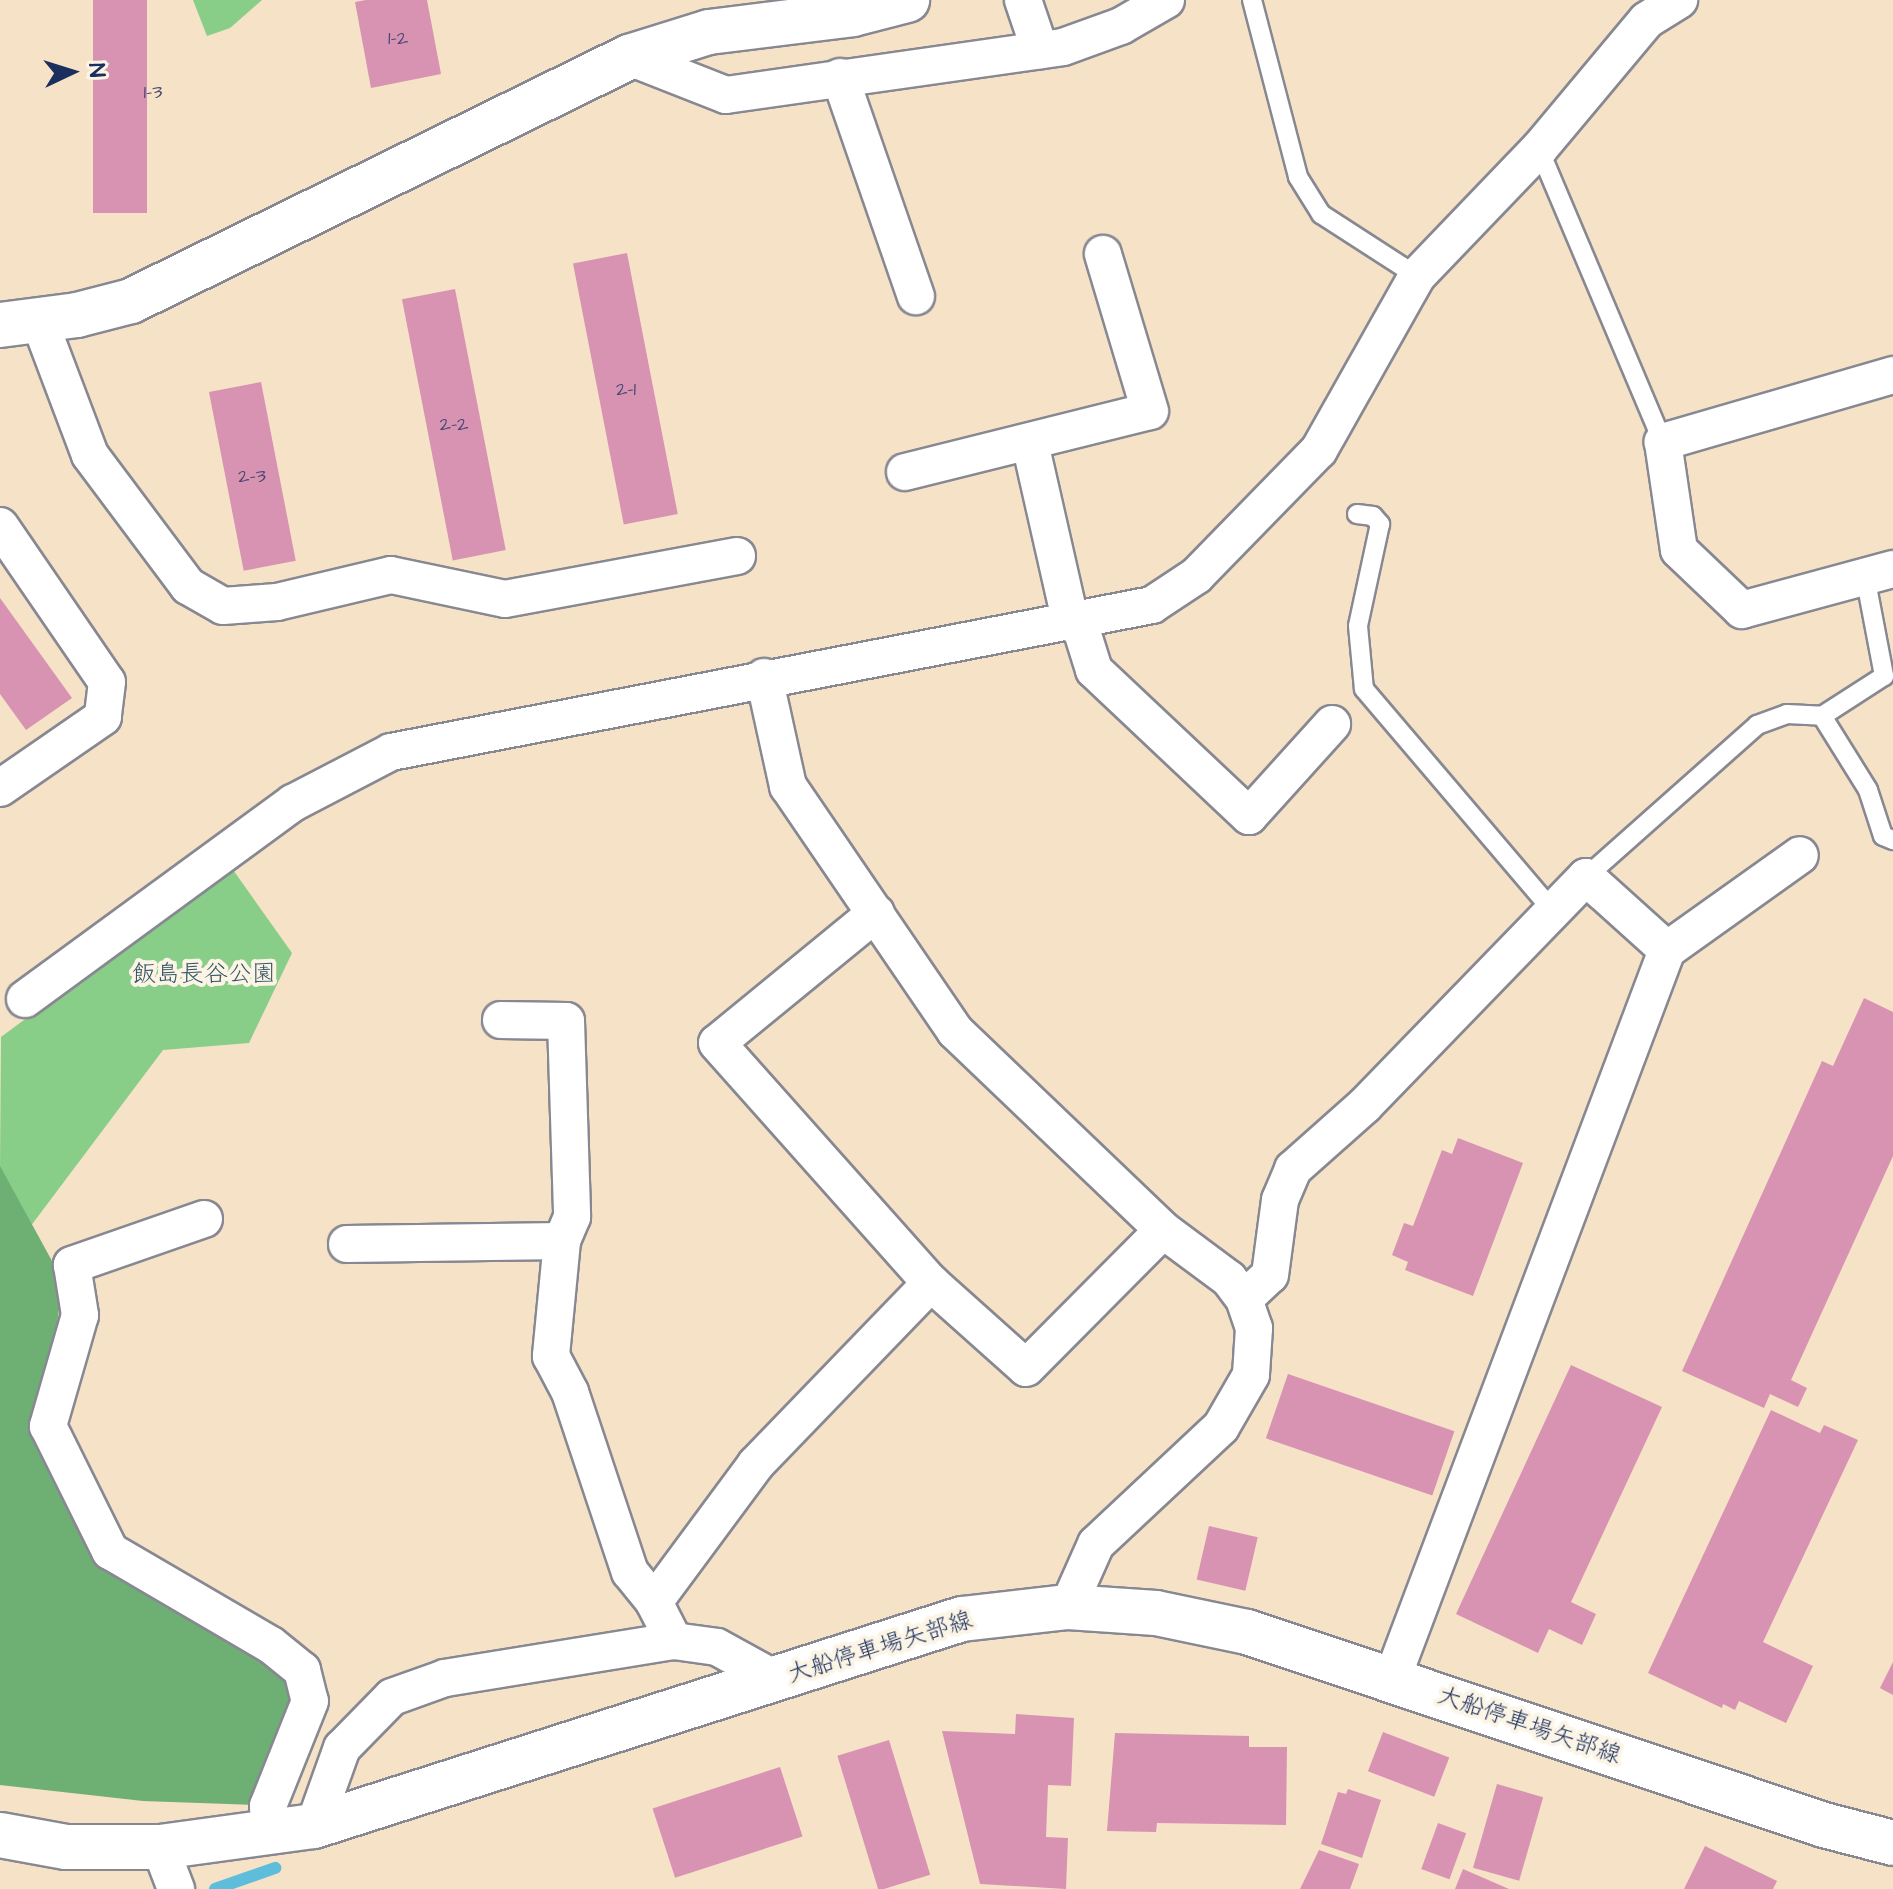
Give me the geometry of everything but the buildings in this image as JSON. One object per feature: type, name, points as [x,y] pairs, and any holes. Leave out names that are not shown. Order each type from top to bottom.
[{"type":"main road","points":[[20,323],[131,301],[629,57],[735,15],[853,14],[907,0]]},
{"type":"main road","name":"大船停車場矢部線","points":[[0,1835],[66,1847],[160,1847],[314,1826],[962,1619],[1068,1607],[1156,1613],[1247,1632],[1824,1825],[1893,1843]]},
{"type":"street","points":[[1023,0],[1040,50]]},
{"type":"street","points":[[629,57],[726,95],[1040,50],[1121,26],[1166,0]]},
{"type":"street","points":[[25,999],[293,803],[391,752],[764,677],[1075,623],[1152,605],[1196,576],[1319,450],[1417,276],[1539,149],[1647,20],[1679,0]]},
{"type":"street","points":[[840,77],[916,296]]},
{"type":"street","points":[[905,472],[1150,411],[1103,254]]},
{"type":"street","points":[[20,323],[90,455],[188,586],[223,606],[277,602],[391,575],[505,599],[737,556]]},
{"type":"street","points":[[1879,573],[1742,610],[1679,550],[1663,442],[1893,375]]},
{"type":"street","points":[[1030,443],[1075,623],[1094,670],[1249,816],[1332,724]]},
{"type":"street","points":[[0,526],[107,682],[103,717],[0,788]]},
{"type":"street","points":[[764,677],[788,786],[955,1031],[1163,1230],[1229,1279],[1244,1299],[1254,1328],[1251,1375],[1221,1427],[1096,1544],[1068,1607]]},
{"type":"street","points":[[1392,1679],[1667,950],[1800,855]]},
{"type":"street","points":[[1244,1299],[1270,1275],[1280,1200],[1293,1169],[1364,1106],[1551,909],[1586,877],[1667,950]]},
{"type":"street","points":[[876,913],[717,1043],[931,1283],[1026,1368],[1163,1230]]},
{"type":"street","points":[[501,1020],[566,1021],[572,1217],[562,1241],[551,1356],[570,1392],[630,1572],[654,1602],[674,1641]]},
{"type":"street","points":[[204,1219],[72,1265],[80,1315],[48,1426],[110,1551],[271,1645],[302,1670],[310,1701],[268,1806],[270,1833]]},
{"type":"street","points":[[347,1244],[562,1241]]},
{"type":"street","points":[[654,1602],[756,1464],[931,1283]]},
{"type":"street","points":[[314,1826],[342,1748],[392,1697],[445,1678],[674,1641],[717,1647],[777,1680]]},
{"type":"street","points":[[160,1847],[176,1889]]},
{"type":"lane","points":[[1252,0],[1298,177],[1321,214],[1417,276]]},
{"type":"lane","points":[[1539,149],[1663,442]]},
{"type":"lane","points":[[1357,514],[1373,516],[1380,524],[1358,626],[1364,689],[1551,909]]},
{"type":"lane","points":[[1586,877],[1757,725],[1787,714],[1822,716],[1884,676],[1879,573]]},
{"type":"lane","points":[[1822,716],[1868,790],[1883,836],[1893,840]]},
{"type":"green space","points":[[193,0],[262,0],[230,28],[207,36]]},
{"type":"green space","name":"飯島長谷公園","points":[[231,867],[292,953],[249,1043],[163,1050],[30,1227],[0,1170],[1,1037]]},
{"type":"green space","points":[[0,1166],[63,1281],[43,1426],[105,1554],[316,1676],[284,1806],[143,1801],[0,1785]]},
{"type":"waterway","points":[[215,1889],[275,1868]]}]
